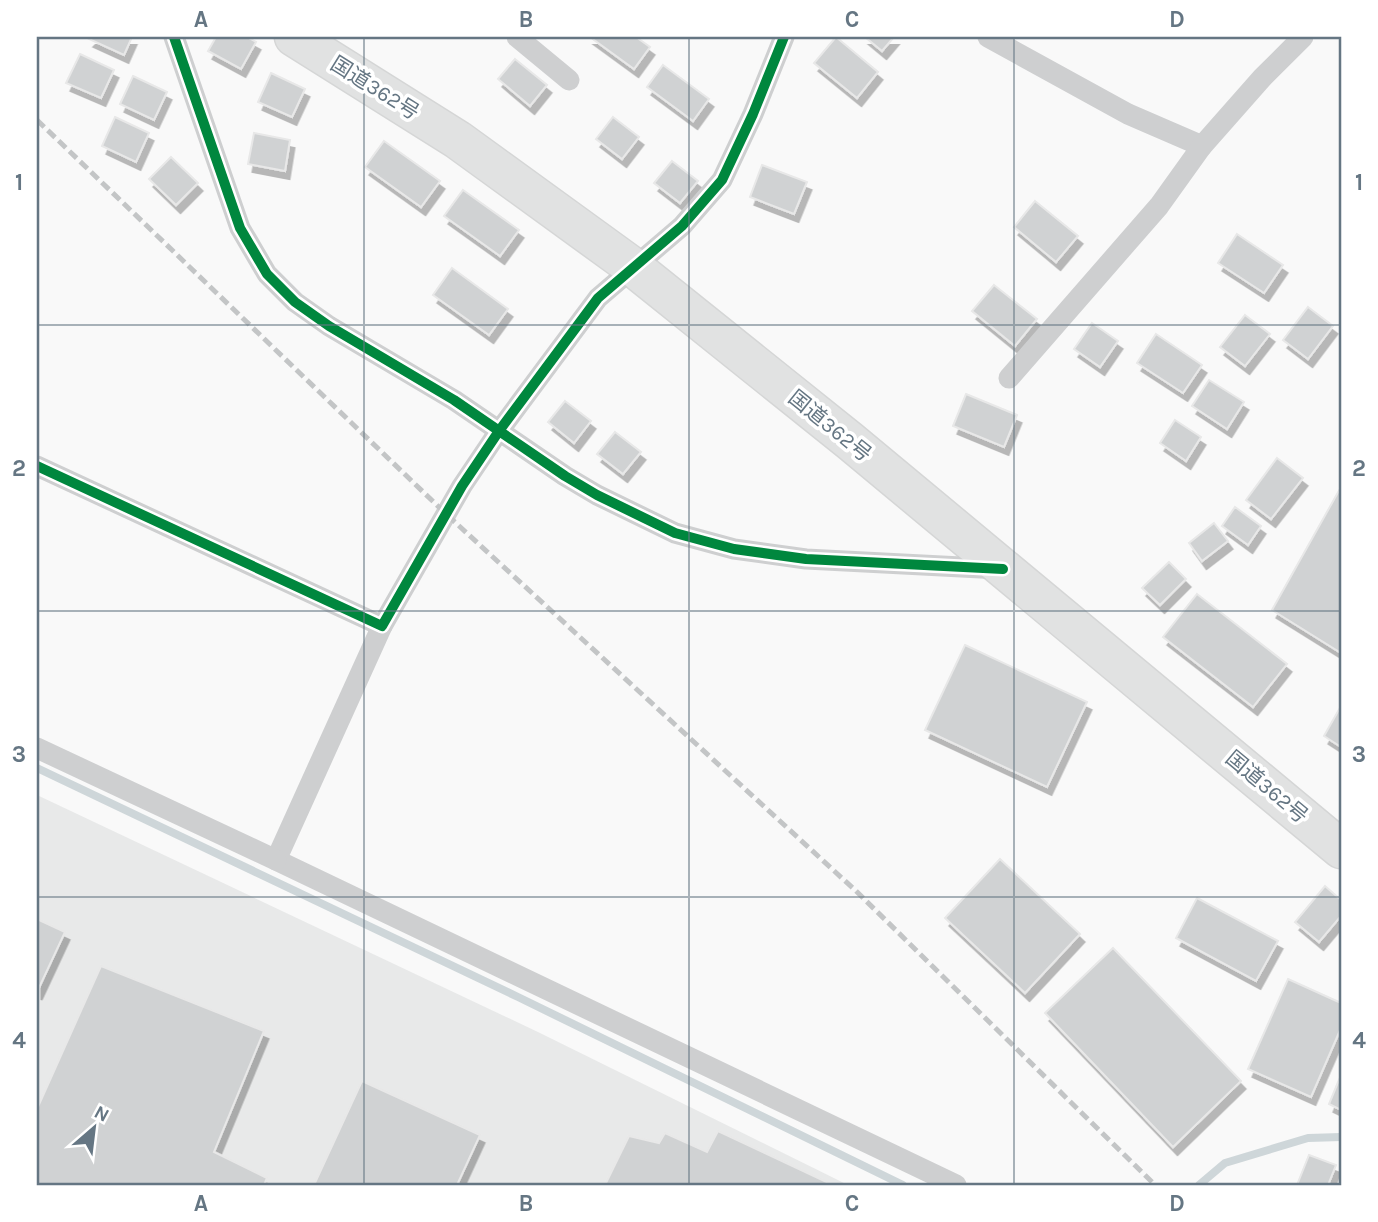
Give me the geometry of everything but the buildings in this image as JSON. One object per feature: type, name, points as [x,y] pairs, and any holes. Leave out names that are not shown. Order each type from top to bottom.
[{"type":"highway","name":"国道362号","points":[[294,37],[458,140],[633,267],[850,440],[1341,849]]},
{"type":"street","points":[[173,37],[240,228],[267,274],[295,302],[329,326],[454,400],[565,476],[597,495],[675,533],[734,549],[806,559],[1003,569]]},
{"type":"street","points":[[517,37],[569,80]]},
{"type":"street","points":[[275,860],[382,626],[445,513],[499,431],[598,298],[682,226],[722,180],[753,114],[784,37]]},
{"type":"street","points":[[988,37],[1128,114],[1202,146]]},
{"type":"street","points":[[1009,378],[1151,215],[1202,146],[1262,78],[1303,37]]},
{"type":"street","points":[[37,466],[382,626]]},
{"type":"street","points":[[37,748],[956,1185]]},
{"type":"shaded area","points":[[37,795],[540,1033],[848,1185],[37,1185]]},
{"type":"waterway","points":[[37,768],[518,997],[903,1185]]},
{"type":"waterway","points":[[1199,1185],[1225,1163],[1308,1138],[1341,1137]]},
{"type":"railway","points":[[37,120],[445,513],[856,891],[1155,1185]]},
{"type":"cycle path","points":[[174,37],[240,228],[267,274],[295,302],[329,326],[454,400],[565,476],[597,495],[675,533],[734,549],[806,559],[1003,569]]},
{"type":"cycle path","points":[[37,466],[382,626],[462,486],[499,431],[598,298],[682,226],[722,180],[753,114],[784,37]]}]
